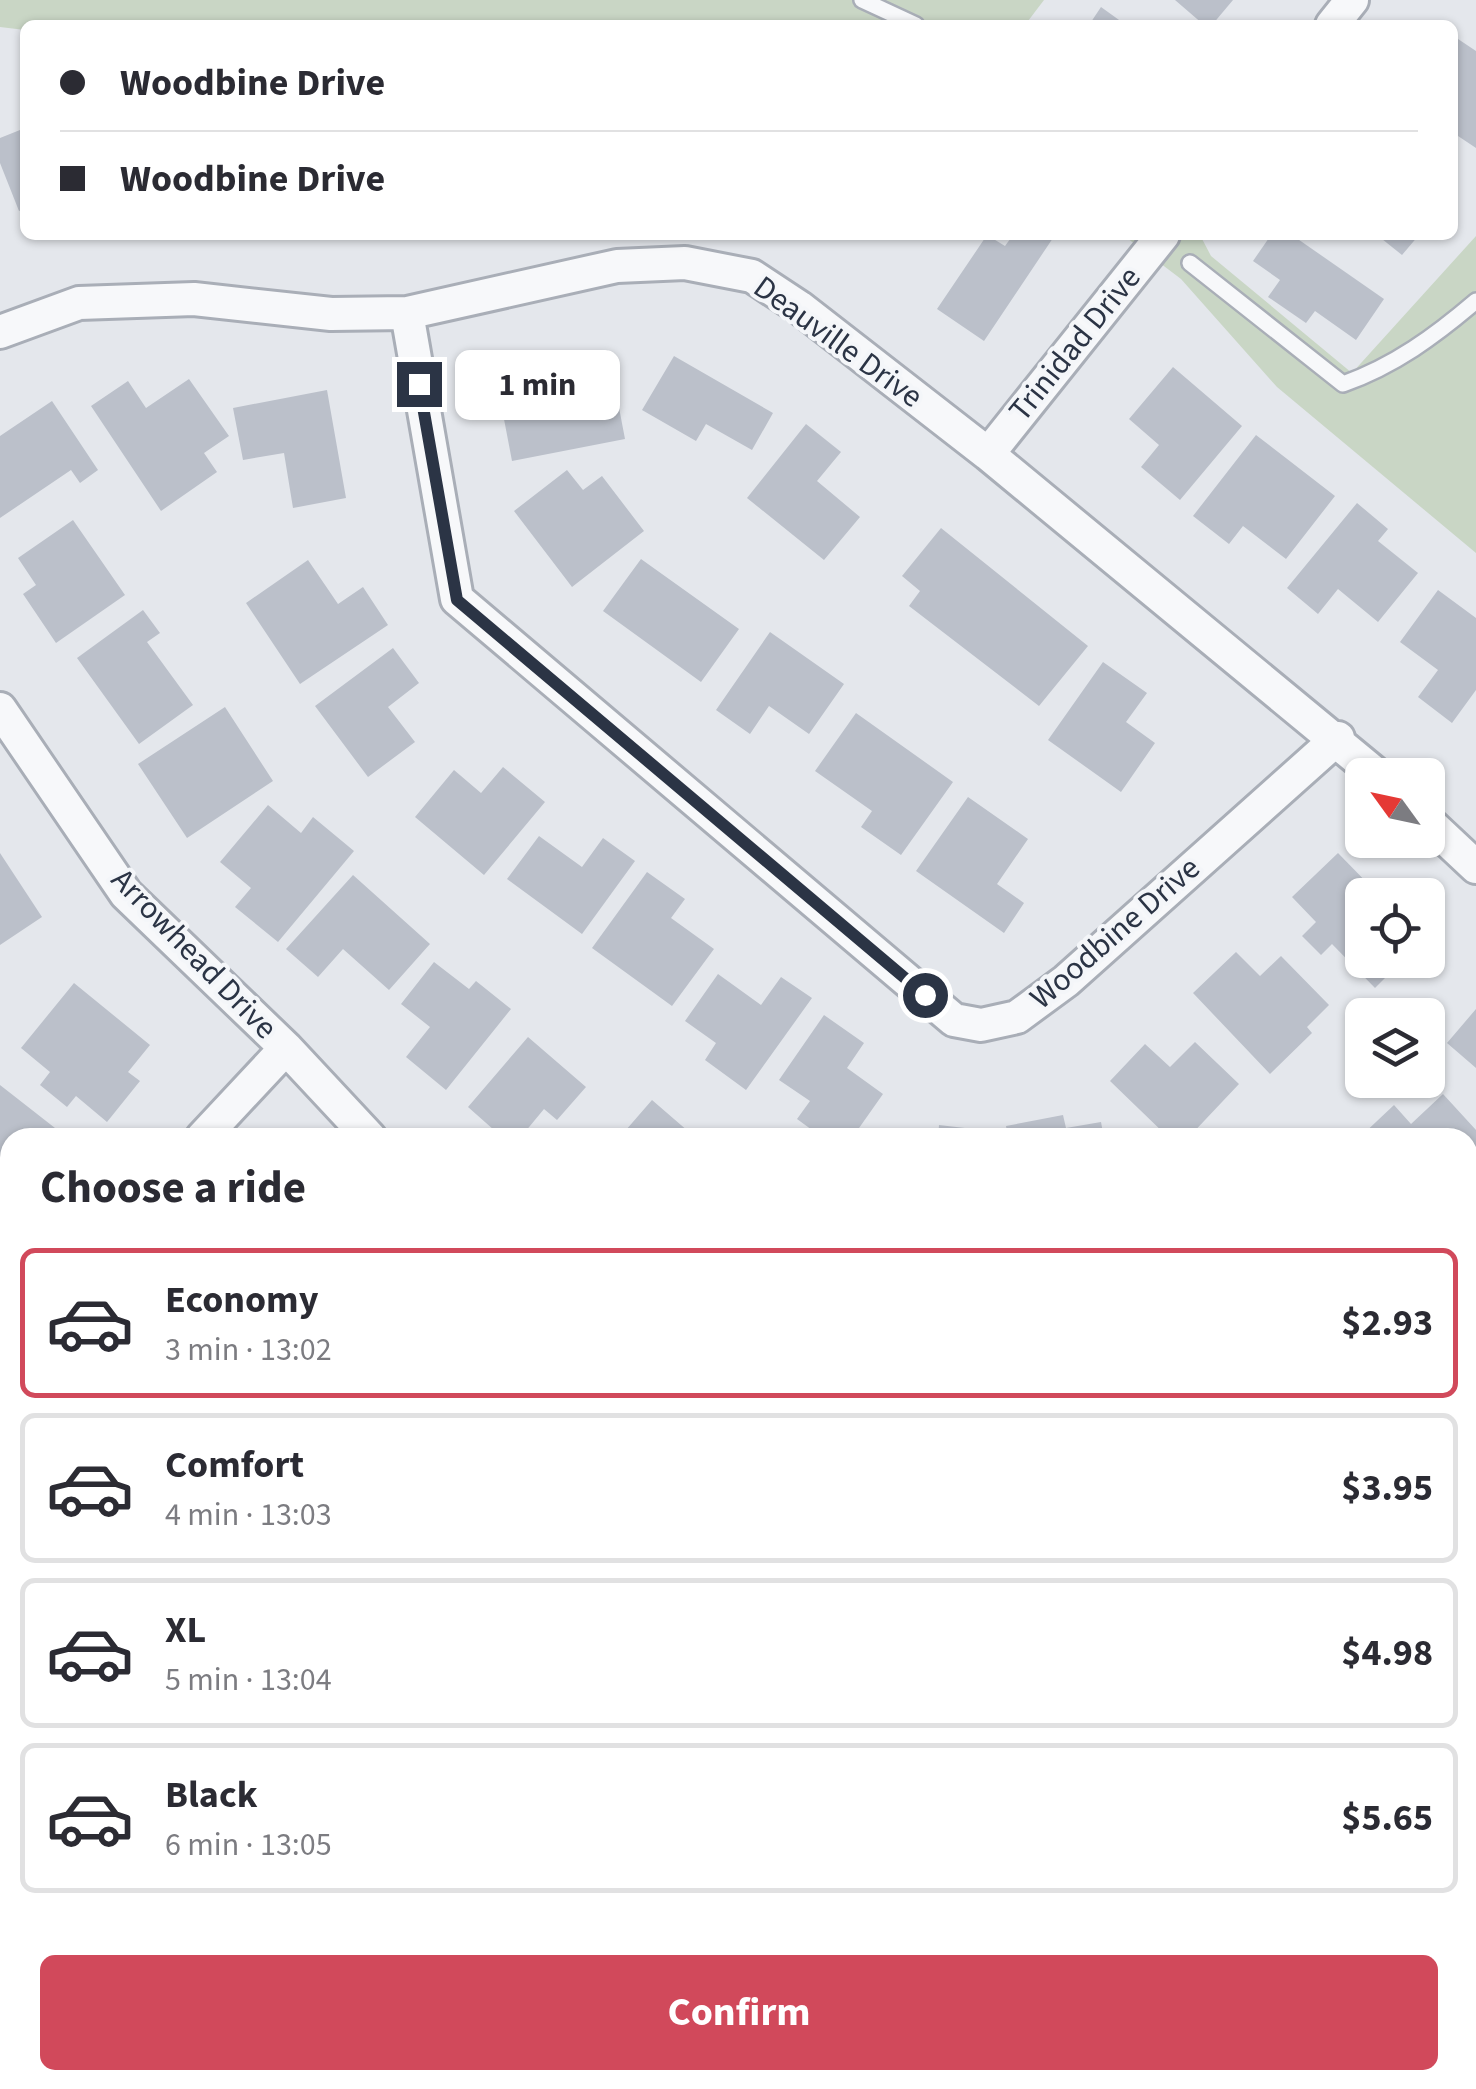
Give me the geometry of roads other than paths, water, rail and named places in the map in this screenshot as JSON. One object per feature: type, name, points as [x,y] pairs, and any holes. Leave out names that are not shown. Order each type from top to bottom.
[{"type":"street","points":[[1336,20],[1352,0]]},
{"type":"street","name":"Trinidad Drive","points":[[988,454],[1159,240]]},
{"type":"street","name":"Deauville Drive","points":[[0,332],[79,303],[194,299],[331,314],[407,313],[618,266],[685,263],[752,276],[800,307],[988,454],[1359,758]]},
{"type":"street","name":"Woodbine Drive","points":[[407,313],[457,600],[954,1020],[980,1026],[1017,1017],[1066,981],[1338,738]]},
{"type":"street","name":"Arrowhead Drive","points":[[5,729],[126,894],[286,1048],[361,1128]]},
{"type":"street","points":[[1445,838],[1476,868]]},
{"type":"street","points":[[211,1128],[286,1048]]},
{"type":"lane","points":[[862,0],[905,20]]},
{"type":"lane","points":[[1190,262],[1343,384],[1372,374],[1427,342],[1476,301]]}]
